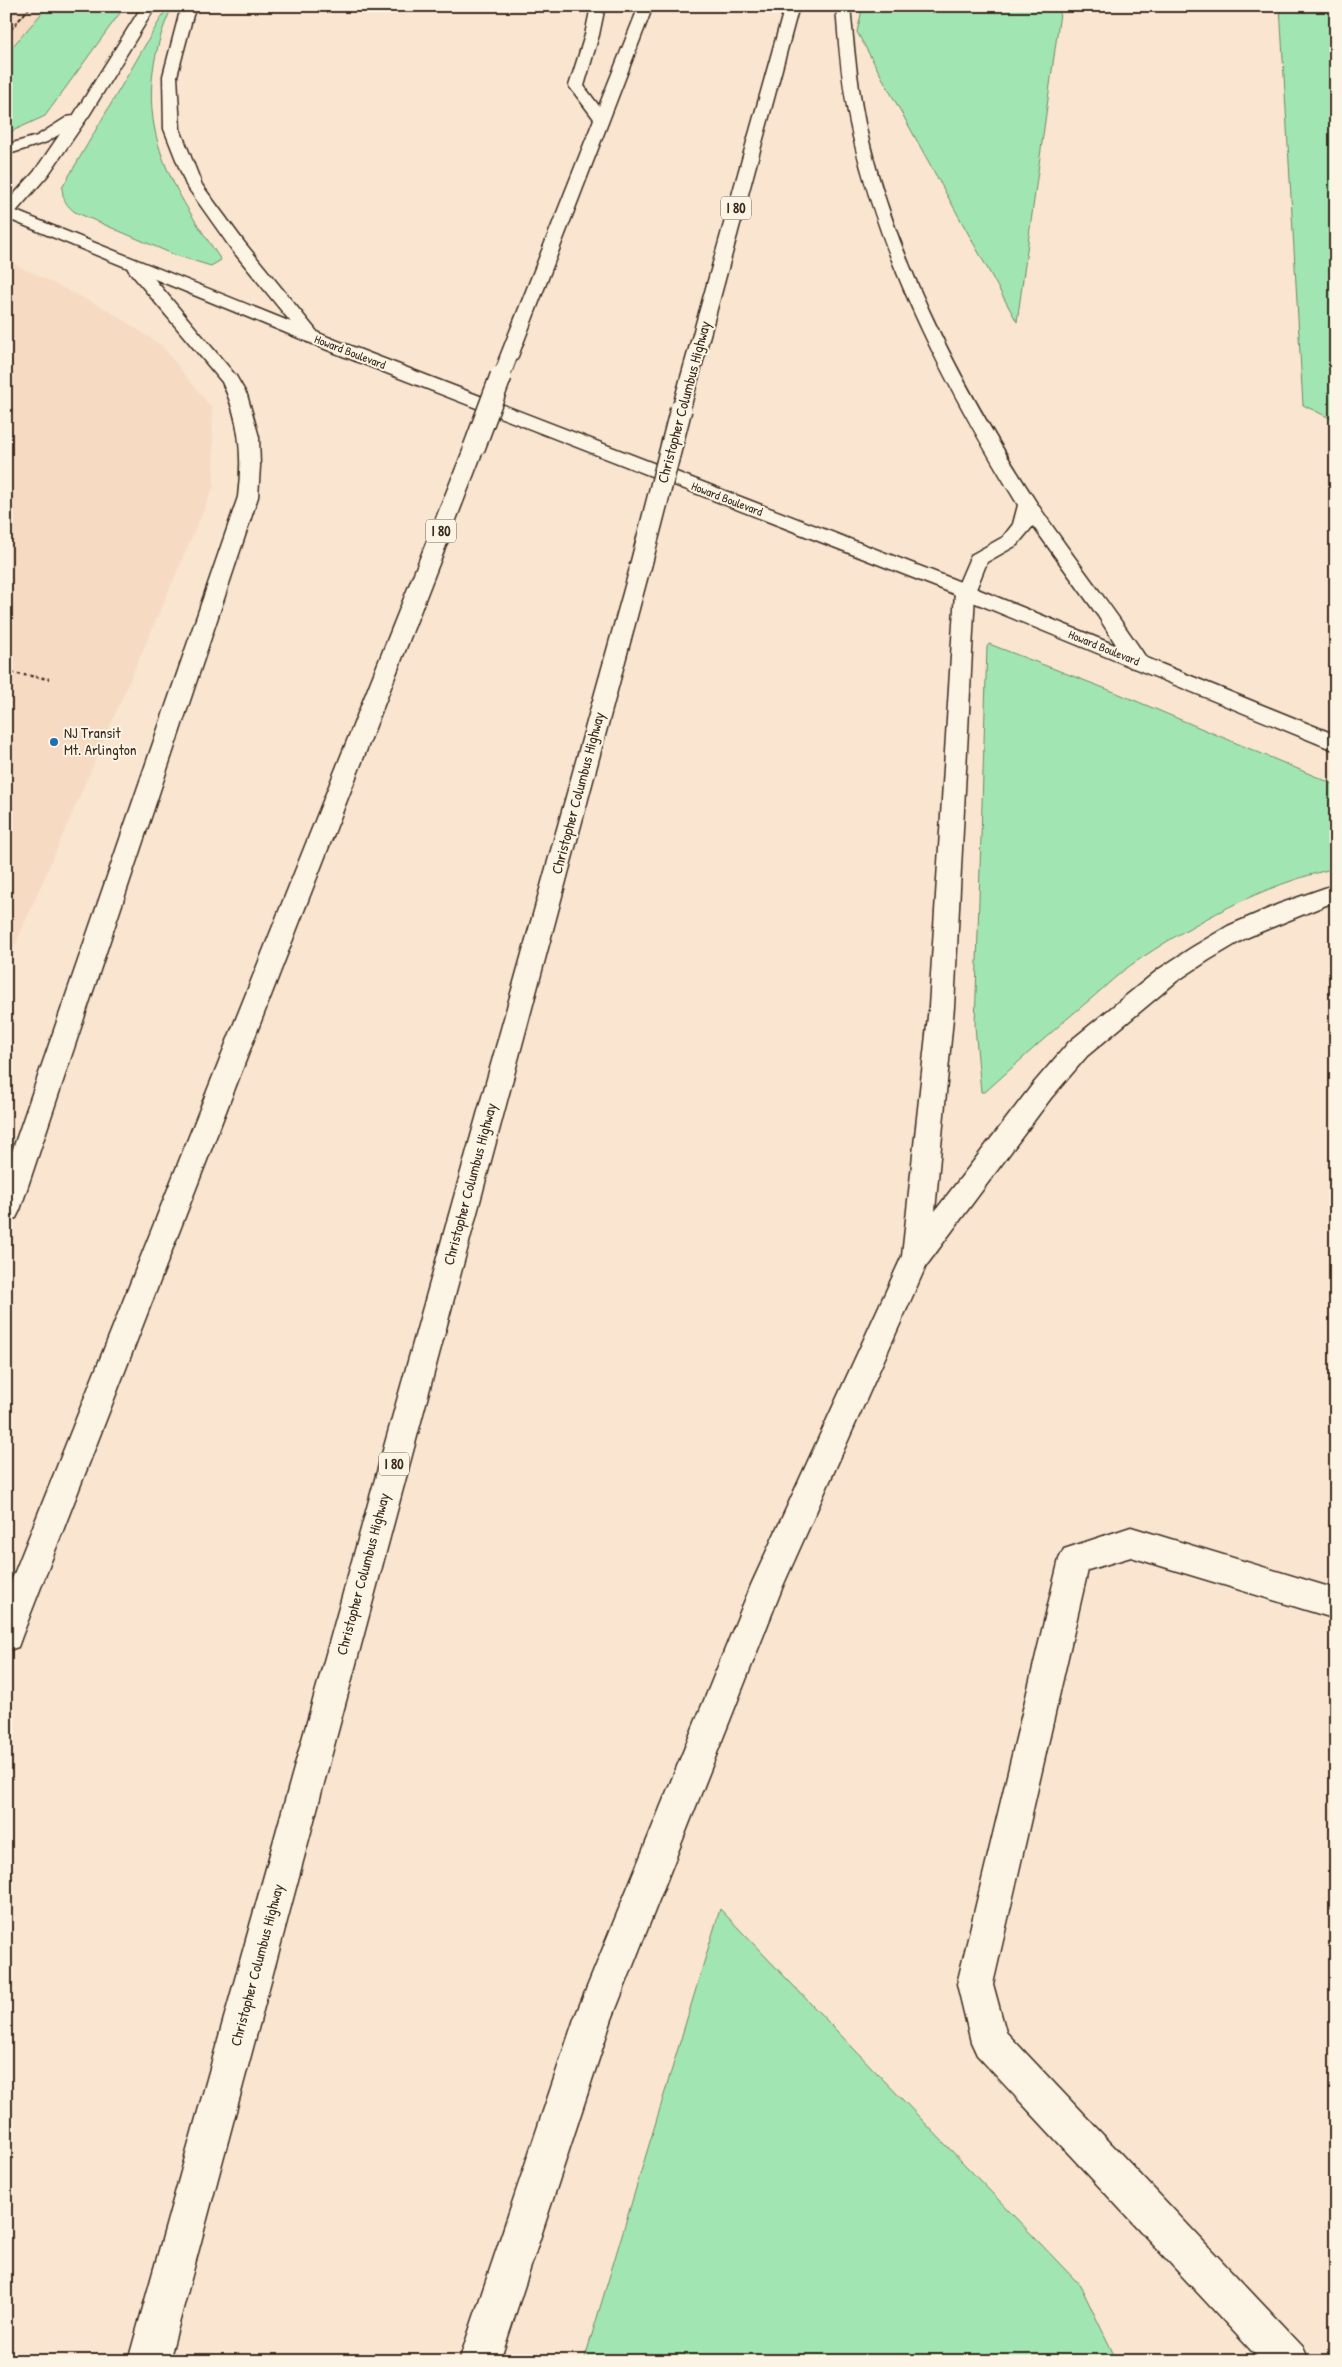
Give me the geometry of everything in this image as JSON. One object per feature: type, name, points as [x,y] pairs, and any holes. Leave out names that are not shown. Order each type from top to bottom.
[{"type":"main road","points":[[6,212],[40,175],[82,114],[149,6]]},
{"type":"main road","points":[[192,6],[186,15],[170,76],[172,129],[194,185],[238,246],[313,338]]},
{"type":"main road","points":[[598,6],[592,35],[576,86],[602,119]]},
{"type":"main road","name":"I 80","points":[[6,1636],[646,6]]},
{"type":"main road","name":"Christopher Columbus Highway","points":[[148,2361],[640,568],[681,409],[792,6]]},
{"type":"main road","points":[[842,6],[849,85],[862,149],[887,228],[917,300],[957,384],[1028,505],[1096,598],[1138,662]]},
{"type":"main road","points":[[6,150],[42,139],[82,114]]},
{"type":"main road","name":"Howard Boulevard","points":[[6,212],[136,268],[965,592],[1336,744]]},
{"type":"main road","points":[[6,1210],[248,497],[252,469],[248,422],[240,398],[230,380],[136,268]]},
{"type":"main road","points":[[915,1259],[928,1166],[946,938],[965,592],[978,559],[1010,541],[1022,525],[1028,505]]},
{"type":"main road","points":[[479,2361],[593,2019],[767,1584],[915,1259],[1042,1091],[1078,1049],[1168,975],[1200,954],[1237,932],[1336,892]]},
{"type":"main road","points":[[1290,2361],[990,2042],[975,1984],[1075,1559],[1131,1542],[1336,1604]]},
{"type":"path","points":[[6,672],[49,678]]},
{"type":"shaded area","points":[[6,6],[48,6],[6,54]]},
{"type":"shaded area","name":"NJ Transit Mt. Arlington","points":[[6,260],[108,310],[162,346],[212,409],[214,486],[15,945],[6,945]]},
{"type":"green space","points":[[48,6],[125,6],[45,116],[6,134],[6,54]]},
{"type":"green space","points":[[168,6],[173,6],[161,34],[154,64],[151,93],[153,120],[158,145],[178,191],[221,260],[211,266],[175,255],[75,212],[69,207],[62,192],[62,188]]},
{"type":"green space","points":[[863,6],[1061,6],[1017,322],[857,32]]},
{"type":"green space","points":[[1280,6],[1336,6],[1336,421],[1303,405]]},
{"type":"green space","points":[[989,644],[1117,693],[1336,785],[1336,868],[1282,884],[1255,895],[1204,920],[1155,949],[1121,972],[985,1092],[981,1092],[975,1026],[987,647]]},
{"type":"green space","points":[[720,1909],[1080,2285],[1117,2361],[584,2361]]},
{"type":"railway","points":[[6,12],[11,6]]},
{"type":"railway","points":[[6,35],[31,6]]},
{"type":"place","name":"NJ Transit Mt. Arlington","points":[[54,742]]}]
